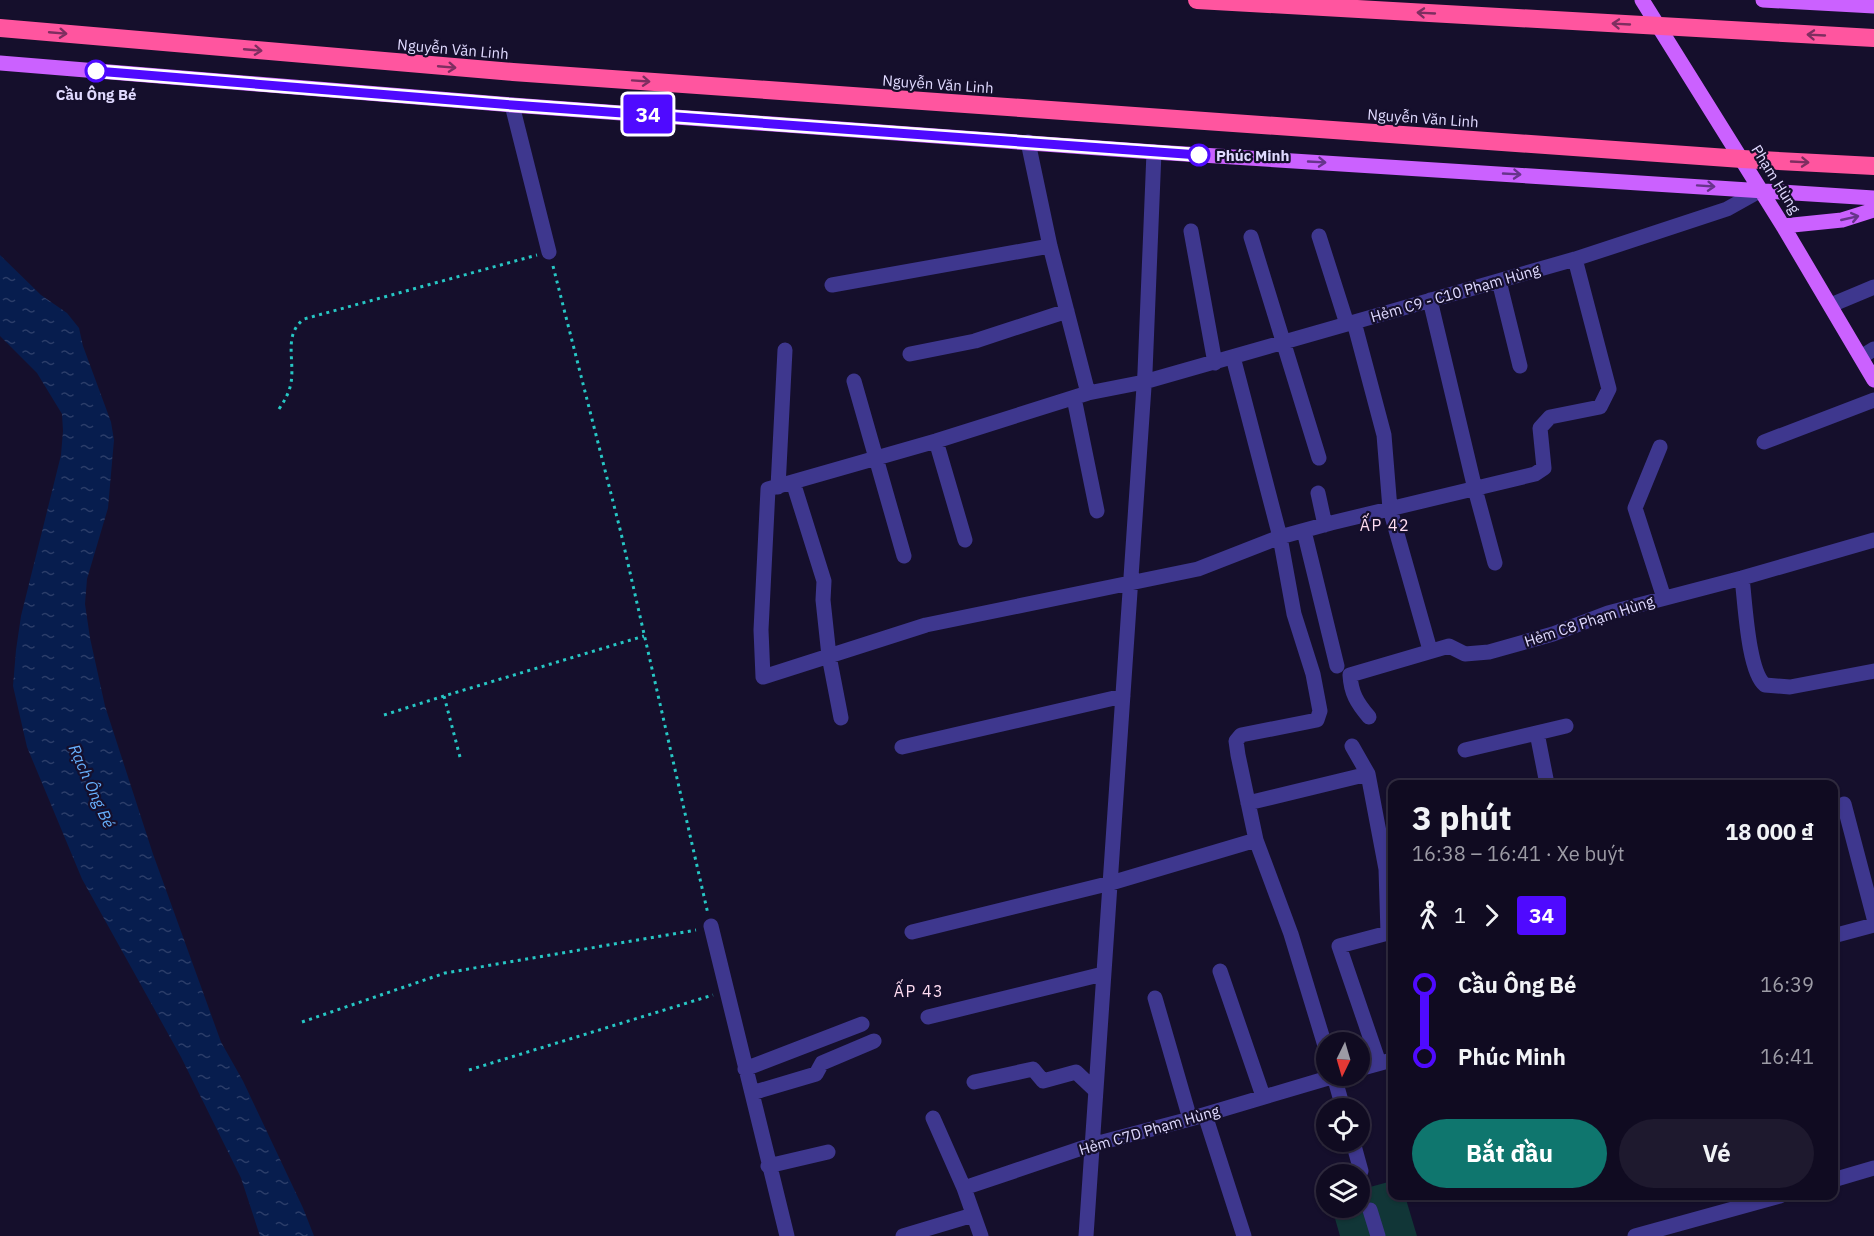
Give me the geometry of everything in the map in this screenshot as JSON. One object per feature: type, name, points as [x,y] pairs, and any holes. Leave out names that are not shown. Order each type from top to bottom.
[{"type":"highway","points":[[1197,0],[1874,38]]},
{"type":"highway","name":"Nguyễn Văn Linh","points":[[0,28],[525,73],[1742,159],[1874,166]]},
{"type":"main road","name":"Phạm Hùng","points":[[1642,0],[1831,304],[1868,353],[1874,380]]},
{"type":"main road","points":[[1763,0],[1874,6]]},
{"type":"main road","points":[[0,63],[512,105],[1154,152],[1874,198]]},
{"type":"main road","points":[[1783,226],[1842,220],[1874,210]]},
{"type":"street","points":[[512,105],[549,252]]},
{"type":"street","points":[[1028,142],[1050,246],[1067,311],[1097,511]]},
{"type":"street","points":[[1086,1236],[1144,382],[1154,152]]},
{"type":"street","name":"Hẻm C9 - C10 Phạm Hùng","points":[[780,486],[936,441],[1081,395],[1144,382],[1215,363],[1575,259],[1727,209],[1761,190]]},
{"type":"street","points":[[1191,231],[1215,363]]},
{"type":"street","points":[[1318,236],[1351,323],[1384,435],[1390,509],[1430,650]]},
{"type":"street","points":[[1251,237],[1319,458]]},
{"type":"street","points":[[832,285],[1050,246]]},
{"type":"street","points":[[785,350],[780,486],[761,630],[763,677],[926,625],[1198,569],[1280,537],[1535,474],[1544,468],[1540,428],[1550,417],[1600,407],[1609,389],[1575,259]]},
{"type":"street","points":[[1499,281],[1520,366]]},
{"type":"street","points":[[1831,304],[1874,287]]},
{"type":"street","points":[[1430,300],[1495,563]]},
{"type":"street","points":[[910,354],[975,341],[1067,311]]},
{"type":"street","points":[[1233,357],[1280,537],[1294,614],[1313,674],[1320,711],[1317,720],[1241,735],[1237,738],[1238,755],[1256,840],[1291,934],[1321,1032]]},
{"type":"street","points":[[854,381],[904,556]]},
{"type":"street","points":[[1764,442],[1874,400]]},
{"type":"street","points":[[936,441],[965,540]]},
{"type":"street","points":[[1660,447],[1635,508],[1664,598]]},
{"type":"street","points":[[780,486],[824,581],[823,600],[829,656],[841,718]]},
{"type":"street","points":[[1318,493],[1325,525]]},
{"type":"street","points":[[1304,531],[1337,666]]},
{"type":"street","name":"Hẻm C8 Phạm Hùng","points":[[1369,717],[1353,694],[1350,675],[1449,646],[1465,654],[1489,652],[1553,634],[1608,613],[1874,540]]},
{"type":"street","points":[[1742,578],[1753,662],[1758,677],[1765,685],[1790,687],[1874,671]]},
{"type":"street","points":[[902,747],[1122,696]]},
{"type":"street","points":[[1465,750],[1566,726]]},
{"type":"street","points":[[1537,733],[1546,780]]},
{"type":"street","points":[[1352,746],[1368,774],[1386,869],[1388,933],[1339,946],[1386,1061],[1370,1066]]},
{"type":"street","points":[[1248,803],[1368,774]]},
{"type":"street","points":[[1844,804],[1874,918]]},
{"type":"street","points":[[912,932],[1111,883],[1256,840]]},
{"type":"street","points":[[1838,935],[1874,925]]},
{"type":"street","points":[[711,926],[787,1236]]},
{"type":"street","points":[[1220,971],[1263,1096]]},
{"type":"street","points":[[928,1017],[1103,974]]},
{"type":"street","points":[[1155,998],[1190,1119]]},
{"type":"street","points":[[745,1069],[862,1024]]},
{"type":"street","points":[[752,1093],[816,1074],[822,1063],[874,1041]]},
{"type":"street","points":[[974,1082],[1033,1069],[1043,1081],[1076,1072],[1095,1090]]},
{"type":"street","name":"Hẻm C7D Phạm Hùng","points":[[964,1188],[1091,1144],[1190,1119],[1316,1081]]},
{"type":"street","points":[[1205,1114],[1244,1236]]},
{"type":"street","points":[[933,1118],[964,1188],[981,1236]]},
{"type":"street","points":[[768,1166],[828,1152]]},
{"type":"street","points":[[1838,1179],[1874,1168]]},
{"type":"street","points":[[1635,1236],[1766,1200]]},
{"type":"street","points":[[1370,1210],[1378,1236]]},
{"type":"street","points":[[903,1236],[973,1215]]},
{"type":"path","points":[[279,409],[288,396],[291,381],[292,336],[296,325],[304,319],[549,252],[621,533],[711,926],[685,933],[445,973],[302,1022]]},
{"type":"path","points":[[384,715],[644,636]]},
{"type":"path","points":[[444,696],[460,757]]},
{"type":"path","points":[[469,1070],[726,991]]},
{"type":"green space","points":[[1388,1182],[1388,1200],[1406,1200],[1417,1236],[1340,1236],[1335,1218],[1370,1218],[1370,1187]]},
{"type":"water","name":"Rạch Ông Bé","points":[[0,255],[41,295],[67,313],[79,328],[83,346],[111,422],[114,440],[108,508],[87,579],[85,604],[105,706],[153,854],[221,1042],[243,1081],[314,1236],[260,1236],[241,1178],[181,1057],[82,879],[27,747],[13,686],[16,650],[21,616],[61,455],[63,431],[62,414],[37,373],[0,336]]},
{"type":"bus line","name":"34","points":[[96,71],[512,105],[1199,155]]},
{"type":"place","name":"Cầu Ông Bé","points":[[96,71]]},
{"type":"place","name":"Phúc Minh","points":[[1199,155]]},
{"type":"district","name":"ẤP 42","points":[[1385,525]]},
{"type":"district","name":"ẤP 43","points":[[919,991]]}]
